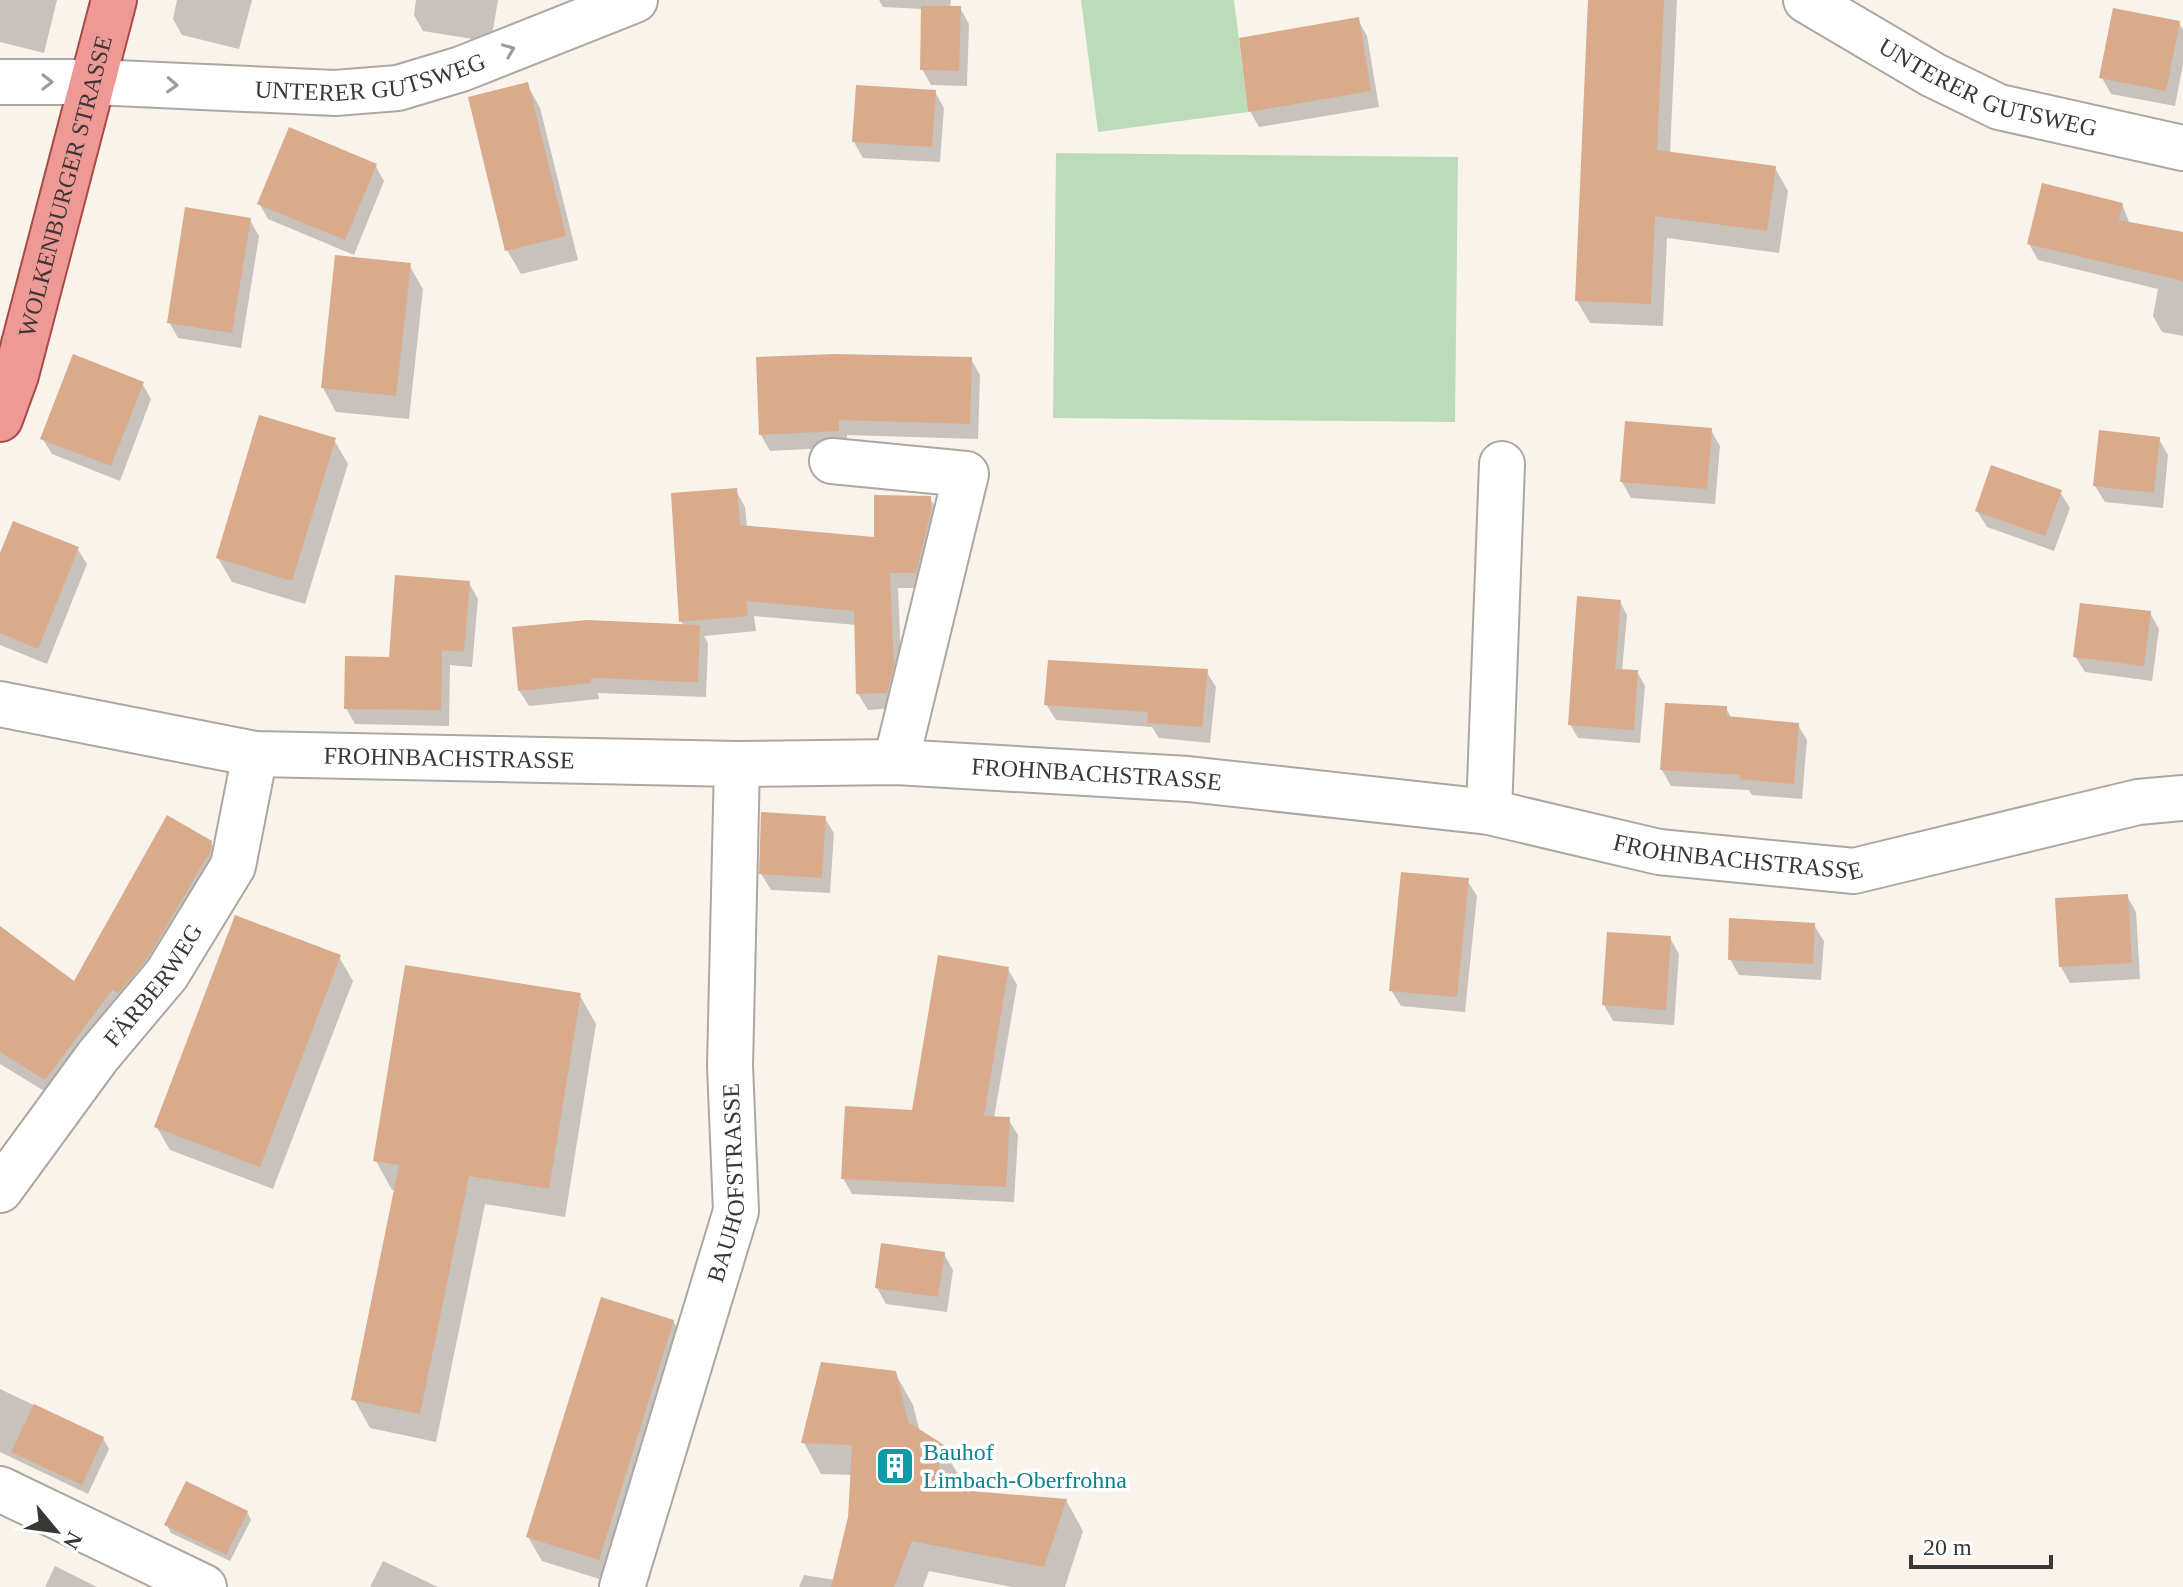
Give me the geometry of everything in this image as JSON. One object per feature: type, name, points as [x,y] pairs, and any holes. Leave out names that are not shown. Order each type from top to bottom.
[{"type":"main road","name":"WOLKENBURGER STRASSE","points":[[0,419],[16,375],[114,0]]},
{"type":"street","name":"UNTERER GUTSWEG","points":[[0,82],[94,82],[335,93],[398,88],[461,69],[635,0]]},
{"type":"street","name":"UNTERER GUTSWEG","points":[[1806,0],[1933,75],[1999,107],[2183,148]]},
{"type":"street","points":[[832,461],[966,474],[896,762]]},
{"type":"street","points":[[1489,812],[1502,464]]},
{"type":"street","name":"FROHNBACHSTRASSE","points":[[0,704],[255,754],[737,764],[896,762],[1188,779],[1489,812],[1659,852],[1854,871],[2138,802],[2183,798]]},
{"type":"street","name":"FÄRBERWEG","points":[[0,1190],[98,1056],[167,974],[233,866],[255,754]]},
{"type":"street","name":"BAUHOFSTRASSE","points":[[622,1587],[736,1211],[730,1066],[737,764]]},
{"type":"street","points":[[0,1489],[204,1587]]},
{"type":"green space","points":[[1081,0],[1234,0],[1248,112],[1098,132]]},
{"type":"green space","points":[[1056,153],[1458,157],[1455,422],[1053,418]]},
{"type":"building","points":[[1588,0],[1664,0],[1657,150],[1776,166],[1767,231],[1655,216],[1651,304],[1575,301]]},
{"type":"building","points":[[921,6],[961,6],[959,71],[920,70]]},
{"type":"building","points":[[2113,8],[2180,21],[2166,91],[2099,78]]},
{"type":"building","points":[[1359,17],[1371,91],[1248,112],[1239,38]]},
{"type":"building","points":[[528,82],[566,236],[505,251],[468,97]]},
{"type":"building","points":[[856,85],[936,90],[932,147],[852,142]]},
{"type":"building","points":[[289,127],[377,164],[345,240],[257,204]]},
{"type":"building","points":[[2042,183],[2123,203],[2119,220],[2183,232],[2183,281],[2027,244]]},
{"type":"building","points":[[185,207],[251,218],[232,333],[167,323]]},
{"type":"building","points":[[335,255],[411,263],[396,396],[321,388]]},
{"type":"building","points":[[73,354],[144,382],[111,466],[40,439]]},
{"type":"building","points":[[835,354],[972,357],[970,424],[839,420],[839,431],[759,435],[756,357]]},
{"type":"building","points":[[259,415],[336,438],[292,581],[216,558]]},
{"type":"building","points":[[1625,421],[1712,428],[1707,489],[1620,482]]},
{"type":"building","points":[[2099,430],[2160,437],[2154,493],[2093,486]]},
{"type":"building","points":[[1991,465],[2062,490],[2045,536],[1975,511]]},
{"type":"building","points":[[737,488],[740,525],[874,537],[874,495],[931,496],[931,511],[916,573],[890,573],[894,666],[887,693],[856,694],[854,611],[746,601],[748,616],[679,622],[671,493]]},
{"type":"building","points":[[13,521],[79,547],[38,649],[0,633],[0,553]]},
{"type":"building","points":[[395,575],[470,581],[464,652],[442,650],[441,710],[344,709],[345,656],[389,657]]},
{"type":"building","points":[[1577,596],[1621,600],[1615,669],[1638,670],[1634,730],[1568,725]]},
{"type":"building","points":[[2080,603],[2151,611],[2144,666],[2073,657]]},
{"type":"building","points":[[587,620],[700,625],[698,682],[591,678],[591,683],[518,691],[512,627]]},
{"type":"building","points":[[1048,660],[1208,669],[1202,727],[1147,723],[1148,712],[1044,705]]},
{"type":"building","points":[[1665,703],[1727,706],[1727,716],[1799,723],[1794,784],[1740,779],[1741,775],[1660,770]]},
{"type":"building","points":[[761,812],[826,816],[822,878],[759,874]]},
{"type":"building","points":[[167,815],[212,841],[210,852],[147,959],[118,993],[112,990],[45,1080],[0,1052],[0,926],[74,981]]},
{"type":"building","points":[[1401,872],[1469,878],[1457,997],[1389,991]]},
{"type":"building","points":[[2128,894],[2132,963],[2059,967],[2055,898]]},
{"type":"building","points":[[235,915],[341,955],[260,1167],[154,1127]]},
{"type":"building","points":[[1729,918],[1815,923],[1813,964],[1728,960]]},
{"type":"building","points":[[1607,932],[1671,936],[1666,1010],[1602,1005]]},
{"type":"building","points":[[938,955],[1009,967],[984,1116],[1010,1117],[1006,1187],[841,1179],[845,1106],[912,1110]]},
{"type":"building","points":[[405,965],[581,993],[549,1189],[469,1176],[420,1414],[351,1400],[399,1165],[373,1161]]},
{"type":"building","points":[[881,1243],[945,1252],[938,1297],[875,1288]]},
{"type":"building","points":[[601,1297],[674,1320],[599,1560],[526,1537]]},
{"type":"building","name":"Bauhof Limbach-Oberfrohna","points":[[821,1362],[896,1371],[908,1422],[944,1445],[934,1488],[1067,1499],[1044,1567],[912,1541],[894,1587],[831,1587],[848,1517],[852,1445],[801,1443]]},
{"type":"building","points":[[34,1404],[104,1437],[82,1485],[11,1452]]},
{"type":"building","points":[[186,1481],[248,1511],[226,1555],[164,1525]]},
{"type":"place","name":"Bauhof Limbach-Oberfrohna","points":[[895,1466]]}]
